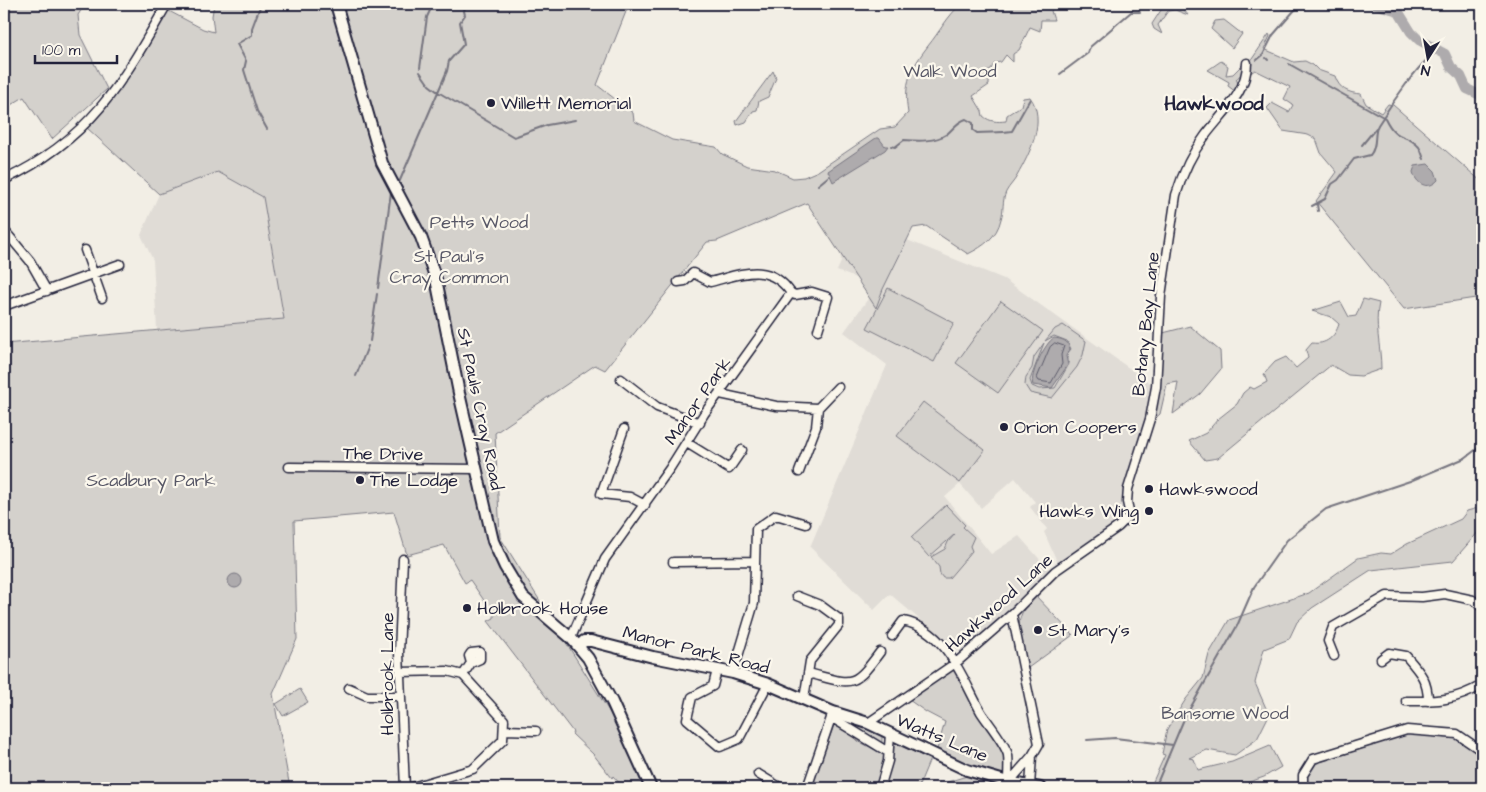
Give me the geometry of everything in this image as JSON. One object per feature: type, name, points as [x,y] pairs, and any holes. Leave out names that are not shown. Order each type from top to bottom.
[{"type":"main road","name":"St Pauls Cray Road","points":[[336,4],[382,163],[421,237],[436,279],[476,469],[494,541],[523,597],[579,646],[612,702],[651,788]]},
{"type":"main road","name":"Manor Park Road","points":[[579,646],[584,641],[591,641],[653,658],[733,673],[768,684],[804,699],[832,714]]},
{"type":"main road","name":"Watts Lane","points":[[832,714],[868,723],[967,770],[1006,785],[1035,787]]},
{"type":"street","points":[[4,180],[33,165],[64,144],[95,114],[135,61],[167,4]]},
{"type":"street","name":"Botany Bay Lane","points":[[1130,515],[1127,502],[1128,489],[1150,419],[1156,387],[1161,296],[1176,195],[1180,182],[1200,143],[1241,89],[1247,63]]},
{"type":"street","points":[[4,230],[30,261],[47,291]]},
{"type":"street","points":[[85,250],[102,298]]},
{"type":"street","points":[[4,306],[120,264]]},
{"type":"street","points":[[678,282],[686,281],[694,273],[710,282],[754,272],[768,274],[777,278],[791,293],[796,295],[812,292],[828,297],[818,330]]},
{"type":"street","name":"Manor Park","points":[[571,638],[605,559],[645,505],[791,293]]},
{"type":"street","points":[[621,379],[657,407],[700,423]]},
{"type":"street","points":[[799,472],[816,427],[818,408],[838,387]]},
{"type":"street","points":[[720,394],[776,406],[818,408]]},
{"type":"street","points":[[624,429],[600,494],[630,497],[645,505]]},
{"type":"street","points":[[687,443],[729,469],[742,450]]},
{"type":"street","name":"The Drive","points":[[289,467],[476,469]]},
{"type":"street","points":[[733,673],[754,603],[756,529],[776,514],[806,524]]},
{"type":"street","name":"Hawkwood Lane","points":[[868,723],[957,662],[1012,614],[1055,571],[1118,527],[1130,515]]},
{"type":"street","name":"Holbrook Lane","points":[[403,559],[400,696],[407,788]]},
{"type":"street","points":[[673,562],[754,560]]},
{"type":"street","points":[[1334,656],[1328,641],[1333,627],[1387,596],[1422,597],[1445,594],[1473,600],[1482,607]]},
{"type":"street","points":[[797,596],[820,605],[839,619],[839,625],[815,653],[808,673],[804,699]]},
{"type":"street","points":[[1006,785],[1038,748],[1038,732],[1012,614]]},
{"type":"street","points":[[892,636],[903,621],[915,624],[931,636],[957,662],[980,711],[1008,754],[1006,785]]},
{"type":"street","points":[[808,673],[844,682],[855,680],[862,676],[880,652]]},
{"type":"street","points":[[1381,659],[1389,653],[1406,656],[1423,675],[1428,687],[1428,701]]},
{"type":"street","points":[[463,675],[472,663]]},
{"type":"street","points":[[717,670],[713,686],[692,697],[687,719],[720,747],[739,739],[768,684]]},
{"type":"street","points":[[400,672],[447,671],[463,675],[501,714],[504,730],[503,740],[473,769],[407,788]]},
{"type":"street","points":[[1406,701],[1457,698],[1482,685]]},
{"type":"street","points":[[349,688],[366,696],[400,696]]},
{"type":"street","points":[[880,788],[888,752],[884,712]]},
{"type":"street","points":[[807,788],[832,714]]},
{"type":"street","name":"Manor Park Road","points":[[832,714],[888,752]]},
{"type":"street","points":[[504,730],[536,731]]},
{"type":"street","points":[[1302,788],[1303,775],[1313,758],[1407,730],[1457,734],[1482,751]]},
{"type":"street","points":[[1032,756],[1035,787]]},
{"type":"street","points":[[758,774],[781,788]]},
{"type":"shaded area","points":[[218,172],[263,197],[284,320],[157,330],[153,260],[141,235],[159,194]]},
{"type":"shaded area","name":"Orion Coopers","points":[[902,238],[1004,279],[1154,386],[1131,474],[1127,515],[1059,566],[1044,532],[1047,529],[1030,507],[1035,502],[1015,478],[981,508],[960,484],[945,497],[991,554],[1019,536],[1051,572],[960,653],[926,627],[890,594],[874,610],[810,547],[887,365],[844,332],[870,296],[866,282],[837,271],[841,262],[840,247]]},
{"type":"green space","points":[[4,4],[85,4],[78,15],[80,35],[107,89],[52,139],[24,97],[4,109]]},
{"type":"green space","points":[[214,4],[629,4],[597,85],[633,113],[634,121],[672,140],[716,147],[722,154],[747,166],[775,170],[793,178],[804,177],[818,171],[880,129],[895,127],[908,113],[908,84],[913,69],[922,54],[961,4],[1057,4],[1051,11],[1054,20],[1041,20],[1040,31],[1030,27],[1019,50],[1013,54],[1013,62],[1006,55],[1001,62],[995,63],[991,69],[984,73],[989,76],[989,85],[973,96],[983,116],[991,120],[1006,121],[1007,115],[1021,106],[1023,98],[1030,97],[1035,106],[1037,116],[1035,137],[1016,178],[1006,192],[999,225],[993,236],[979,248],[968,254],[926,226],[913,228],[883,289],[876,308],[807,203],[717,241],[707,242],[605,370],[595,365],[495,433],[500,537],[612,716],[617,720],[649,788],[624,788],[613,776],[612,778],[593,754],[572,734],[573,732],[488,621],[494,618],[494,615],[470,580],[465,583],[444,545],[407,555],[394,512],[294,521],[297,639],[273,694],[290,788],[4,788],[4,344],[284,319],[263,197],[218,172],[159,194],[86,127],[120,85],[140,56],[167,10],[203,29],[214,32],[212,16]]},
{"type":"green space","points":[[1175,4],[1179,4],[1188,15],[1175,10],[1168,11],[1158,25],[1162,34],[1154,29],[1152,24],[1163,7],[1178,7]]},
{"type":"green space","points":[[1224,20],[1242,34],[1232,48],[1211,29],[1215,21]]},
{"type":"green space","points":[[1269,34],[1270,36],[1264,49],[1294,62],[1305,61],[1318,70],[1335,76],[1342,87],[1352,93],[1361,94],[1366,104],[1381,113],[1388,104],[1393,105],[1482,182],[1482,297],[1404,309],[1316,201],[1337,172],[1321,153],[1316,139],[1308,135],[1283,131],[1267,108],[1272,103],[1289,112],[1293,105],[1284,99],[1290,87],[1255,70],[1249,74],[1250,62]]},
{"type":"green space","points":[[1221,61],[1228,66],[1226,75],[1233,74],[1244,63],[1244,72],[1236,79],[1238,83],[1236,92],[1228,86],[1229,82],[1208,70]]},
{"type":"green space","points":[[773,71],[776,78],[768,97],[759,101],[757,110],[753,111],[746,122],[737,125],[736,121]]},
{"type":"green space","points":[[888,288],[954,323],[934,362],[867,328]]},
{"type":"green space","points":[[1363,299],[1379,303],[1377,327],[1381,369],[1361,376],[1348,375],[1331,365],[1218,458],[1205,460],[1189,441],[1206,433],[1218,419],[1237,404],[1243,393],[1250,387],[1254,389],[1267,382],[1264,374],[1275,362],[1286,357],[1296,368],[1308,358],[1306,350],[1312,343],[1322,343],[1335,333],[1339,324],[1331,317],[1312,311],[1341,302],[1349,317],[1356,316]]},
{"type":"green space","points":[[1001,301],[1043,331],[998,393],[956,363]]},
{"type":"green space","points":[[1063,325],[1086,341],[1083,355],[1077,367],[1052,398],[1030,393],[1025,385],[1026,377],[1032,368],[1034,357],[1044,343],[1030,380],[1032,386],[1039,389],[1055,388],[1069,364],[1067,354],[1071,349],[1067,341],[1054,336],[1045,341],[1055,329]]},
{"type":"green space","points":[[1190,326],[1220,351],[1221,369],[1200,394],[1173,414],[1178,382],[1167,384],[1160,414],[1151,422],[1157,405],[1163,333]]},
{"type":"green space","points":[[923,402],[985,450],[960,483],[897,436]]},
{"type":"green space","points":[[946,505],[965,525],[963,527],[974,537],[970,546],[972,551],[949,578],[943,578],[939,567],[931,557],[945,549],[955,534],[929,557],[911,537]]},
{"type":"green space","name":"Bansome Wood","points":[[1478,508],[1482,515],[1482,531],[1480,530],[1453,561],[1371,570],[1312,608],[1297,622],[1289,639],[1264,649],[1255,683],[1269,715],[1257,739],[1235,755],[1207,750],[1189,758],[1194,759],[1198,770],[1232,762],[1270,746],[1281,767],[1264,777],[1232,788],[1150,788],[1165,755],[1162,754],[1167,729],[1186,699],[1203,678],[1209,654],[1229,620],[1309,593],[1358,558],[1381,553],[1391,554],[1407,544],[1461,519],[1467,511]]},
{"type":"green space","points":[[1035,595],[1073,635],[1028,668],[1020,638],[1019,621],[1027,604]]},
{"type":"green space","points":[[957,667],[979,713],[1003,752],[1006,777],[964,765],[936,753],[945,722],[909,700]]},
{"type":"green space","points":[[300,689],[308,702],[283,716],[276,704]]},
{"type":"green space","points":[[840,719],[882,735],[882,746],[868,738],[870,736],[868,737]]},
{"type":"green space","points":[[834,725],[855,737],[858,741],[886,755],[877,788],[811,788]]},
{"type":"green space","points":[[1407,734],[1455,738],[1482,756],[1482,788],[1305,788],[1308,774],[1317,763]]},
{"type":"green space","points":[[894,743],[930,759],[918,788],[884,788],[892,761],[891,749]]},
{"type":"green space","points":[[970,775],[995,784],[994,788],[928,788]]},
{"type":"water","points":[[876,138],[879,138],[885,146],[888,146],[885,150],[833,182],[828,171]]},
{"type":"water","points":[[1428,164],[1435,171],[1438,180],[1430,185],[1423,185],[1417,180],[1413,172],[1415,166]]},
{"type":"water","points":[[1054,338],[1064,340],[1068,344],[1070,349],[1066,356],[1068,365],[1052,388],[1033,385],[1033,374],[1039,360],[1046,346]]},
{"type":"water","points":[[232,574],[238,574],[242,581],[238,588],[232,588],[228,584],[228,578]]},
{"type":"waterway","points":[[261,4],[252,28],[252,35],[237,44],[246,61],[244,70],[257,111],[267,129]]},
{"type":"waterway","points":[[420,68],[427,17],[433,4]]},
{"type":"waterway","points":[[398,185],[447,71],[449,61],[464,44],[460,22],[465,15],[466,4]]},
{"type":"waterway","points":[[1257,60],[1263,55],[1273,35],[1300,4]]},
{"type":"waterway","points":[[1375,4],[1398,11],[1411,32],[1419,40],[1445,54],[1451,67],[1461,76],[1467,89],[1482,96]]},
{"type":"waterway","points":[[1060,74],[1088,53],[1090,47],[1131,12],[1140,12]]},
{"type":"waterway","points":[[1312,206],[1325,199],[1332,184],[1338,180],[1354,159],[1370,155],[1374,148],[1378,125],[1389,108],[1415,73],[1432,55],[1439,51]]},
{"type":"waterway","points":[[1289,64],[1385,118],[1394,131],[1414,142],[1419,147],[1424,159]]},
{"type":"waterway","points":[[420,72],[429,85],[438,92],[514,137],[547,125],[575,120]]},
{"type":"waterway","points":[[891,146],[895,147],[904,140],[921,141],[942,137],[958,123],[966,119],[973,123],[973,130],[977,133],[1012,131],[1030,99]]},
{"type":"waterway","points":[[1362,145],[1376,128]]},
{"type":"waterway","points":[[818,185],[829,176]]},
{"type":"waterway","points":[[378,288],[391,192]]},
{"type":"waterway","points":[[1317,204],[1318,211]]},
{"type":"waterway","points":[[370,341],[377,294]]},
{"type":"waterway","points":[[356,376],[368,346]]},
{"type":"waterway","points":[[1155,788],[1184,719],[1237,626],[1254,587],[1287,540],[1326,509],[1410,481],[1465,458],[1482,445]]},
{"type":"waterway","points":[[1087,740],[1115,738],[1173,745]]},
{"type":"place","name":"Willett Memorial","points":[[491,103]]},
{"type":"place","name":"Orion Coopers","points":[[1004,427]]},
{"type":"place","name":"The Lodge","points":[[360,480]]},
{"type":"place","name":"Hawkswood","points":[[1149,489]]},
{"type":"place","name":"Hawks Wing","points":[[1149,511]]},
{"type":"place","name":"Holbrook House","points":[[467,608]]},
{"type":"place","name":"St Mary's","points":[[1038,630]]},
{"type":"district","name":"Hawkwood","points":[[1214,104]]},
{"type":"park label","name":"Walk Wood","points":[[950,71]]},
{"type":"park label","name":"Petts Wood","points":[[479,222]]},
{"type":"park label","name":"St Paul's Cray Common","points":[[449,266]]},
{"type":"park label","name":"Scadbury Park","points":[[151,480]]}]
